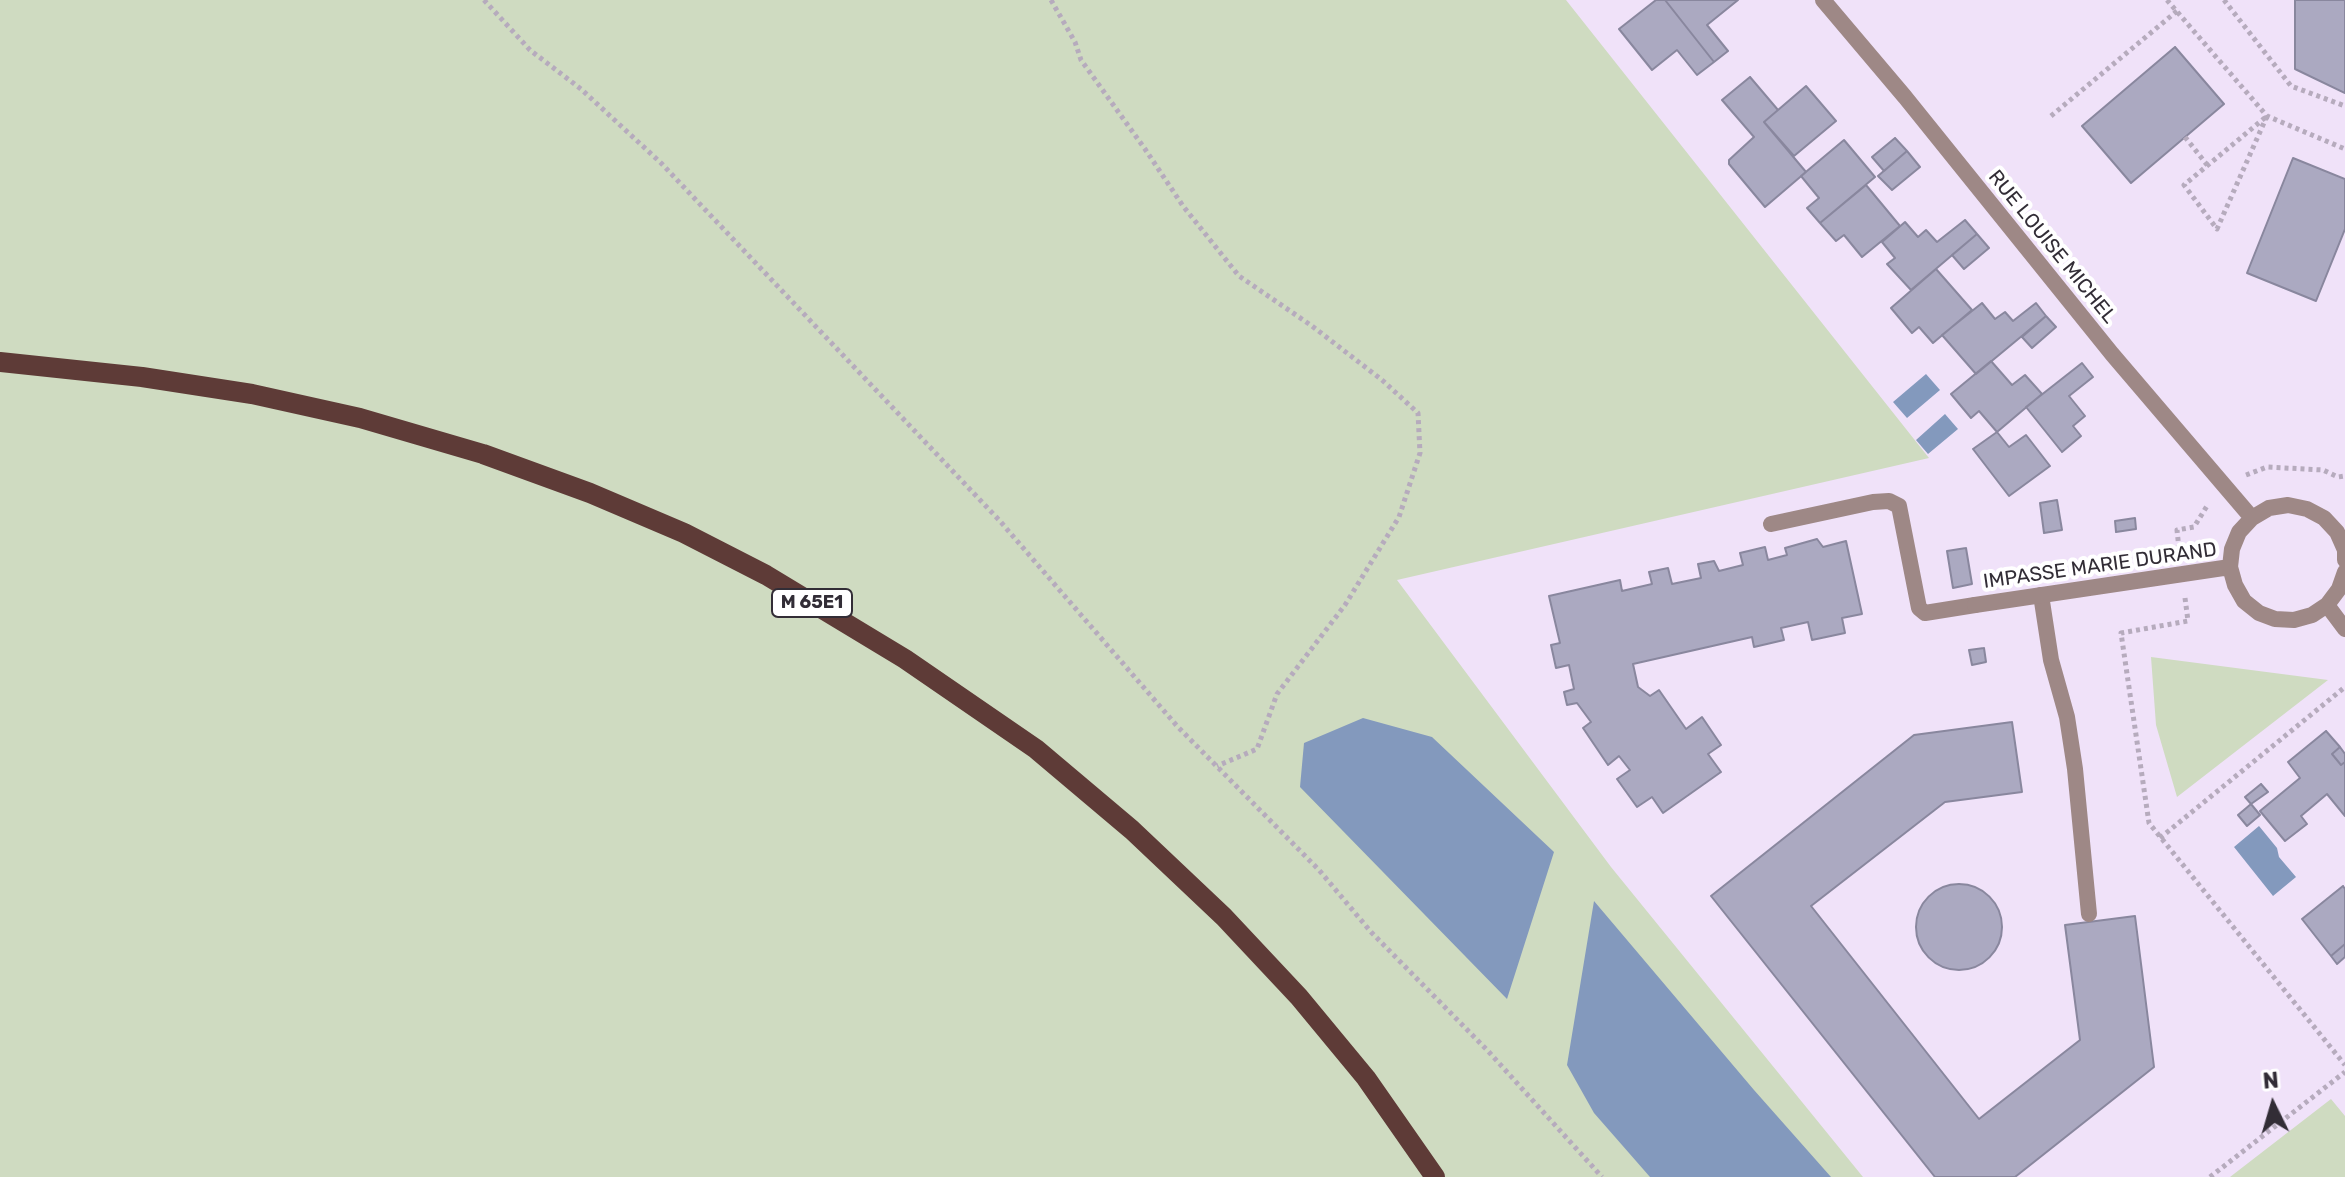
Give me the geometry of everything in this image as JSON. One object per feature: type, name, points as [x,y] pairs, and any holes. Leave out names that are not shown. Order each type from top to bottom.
[{"type":"main road","name":"M 65E1","points":[[0,362],[142,377],[252,394],[360,418],[483,454],[590,493],[684,533],[766,575],[905,659],[1036,749],[1132,830],[1224,917],[1299,997],[1366,1078],[1435,1177]]},
{"type":"street","name":"RUE LOUISE MICHEL","points":[[1823,0],[2112,354],[2252,518]]},
{"type":"street","name":"IMPASSE MARIE DURAND","points":[[1771,524],[1873,502],[1889,501],[1899,506],[1919,608],[1925,613],[2230,567]]},
{"type":"street","points":[[2345,560],[2341,529],[2316,513],[2288,505],[2269,508],[2252,518],[2235,540],[2230,567],[2244,601],[2259,613],[2275,619],[2294,620],[2312,615],[2327,605],[2339,589],[2345,572]]},
{"type":"street","points":[[2041,595],[2051,660],[2067,717],[2075,769],[2089,914]]},
{"type":"street","points":[[2327,605],[2345,629]]},
{"type":"path","points":[[484,0],[530,50],[581,89],[661,163],[999,520],[1156,702],[1319,870],[1371,932],[1488,1051],[1602,1177]]},
{"type":"path","points":[[1051,0],[1075,42],[1081,60],[1183,206],[1239,276],[1312,326],[1382,380],[1418,413],[1420,453],[1399,517],[1345,605],[1277,694],[1257,749],[1217,766]]},
{"type":"path","points":[[2167,0],[2267,116],[2345,149]]},
{"type":"path","points":[[2224,0],[2291,86],[2345,106]]},
{"type":"path","points":[[2051,116],[2177,11]]},
{"type":"path","points":[[2267,116],[2217,229],[2184,185],[2267,116]]},
{"type":"path","points":[[2185,137],[2208,166]]},
{"type":"path","points":[[2345,476],[2338,477],[2323,470],[2267,467],[2242,477],[2205,508],[2194,527],[2177,530],[2188,621],[2121,633],[2149,823],[2345,1065]]},
{"type":"path","points":[[2160,838],[2345,687]]},
{"type":"path","points":[[2210,1177],[2345,1072]]},
{"type":"green space","points":[[0,0],[1566,0],[1929,458],[1397,580],[1611,867],[1863,1177],[0,1177]]},
{"type":"green space","points":[[2151,657],[2328,680],[2177,797],[2156,725]]},
{"type":"green space","points":[[2331,1099],[2345,1116],[2345,1177],[2230,1177]]},
{"type":"water","points":[[1926,374],[1940,390],[1907,418],[1893,402]]},
{"type":"water","points":[[1945,414],[1958,429],[1928,454],[1916,440]]},
{"type":"water","points":[[1363,718],[1432,737],[1554,852],[1507,999],[1300,787],[1304,743]]},
{"type":"water","points":[[2259,826],[2296,877],[2273,896],[2234,847]]},
{"type":"water","points":[[1594,901],[1831,1177],[1650,1177],[1594,1113],[1567,1065]]},
{"type":"building","points":[[1656,0],[1665,0],[1714,62],[1697,75],[1677,50],[1652,70],[1619,29]]},
{"type":"building","points":[[1665,0],[1738,0],[1707,25],[1728,51],[1714,62]]},
{"type":"building","points":[[2295,0],[2345,0],[2345,93],[2295,69]]},
{"type":"building","points":[[2175,47],[2224,104],[2131,183],[2082,126]]},
{"type":"building","points":[[1750,77],[1778,110],[1764,122],[1806,172],[1765,207],[1729,164],[1729,160],[1754,137],[1722,100]]},
{"type":"building","points":[[1806,86],[1836,121],[1794,156],[1764,122]]},
{"type":"building","points":[[1895,138],[1907,151],[1884,171],[1872,157]]},
{"type":"building","points":[[1844,140],[1875,177],[1820,223],[1807,208],[1819,198],[1801,176]]},
{"type":"building","points":[[1907,151],[1920,167],[1892,190],[1878,176]]},
{"type":"building","points":[[2293,158],[2345,179],[2345,229],[2316,301],[2247,273]]},
{"type":"building","points":[[1866,185],[1900,226],[1862,257],[1844,235],[1836,241],[1820,223]]},
{"type":"building","points":[[1965,220],[1977,234],[1911,290],[1887,264],[1895,258],[1882,242],[1905,222],[1918,237],[1926,230],[1937,242]]},
{"type":"building","points":[[1977,234],[1989,248],[1964,269],[1952,255]]},
{"type":"building","points":[[1936,269],[1972,310],[1933,343],[1919,327],[1912,333],[1891,308]]},
{"type":"building","points":[[1982,303],[1995,319],[2005,312],[2013,321],[2036,303],[2046,316],[1976,374],[1942,335]]},
{"type":"building","points":[[2046,316],[2056,327],[2032,348],[2022,337]]},
{"type":"building","points":[[1991,361],[2012,385],[2025,375],[2042,394],[1997,432],[1979,411],[1971,418],[1951,394]]},
{"type":"building","points":[[2082,363],[2093,377],[2069,396],[2085,416],[2073,426],[2081,436],[2062,452],[2026,407]]},
{"type":"building","points":[[1997,432],[2009,447],[2026,435],[2050,466],[2009,496],[1973,449]]},
{"type":"building","points":[[2057,500],[2062,530],[2044,533],[2040,503]]},
{"type":"building","points":[[2135,518],[2136,529],[2116,532],[2115,521]]},
{"type":"building","points":[[1817,539],[1823,547],[1846,541],[1862,614],[1842,618],[1845,633],[1812,640],[1808,622],[1781,628],[1784,640],[1754,647],[1752,637],[1633,664],[1638,687],[1650,696],[1659,690],[1686,729],[1702,717],[1721,745],[1708,754],[1721,772],[1663,813],[1652,797],[1637,807],[1617,779],[1630,770],[1619,756],[1608,765],[1583,728],[1591,722],[1577,703],[1567,705],[1564,692],[1574,689],[1569,665],[1556,668],[1551,645],[1560,643],[1549,596],[1620,580],[1622,591],[1652,584],[1649,572],[1668,568],[1672,584],[1701,578],[1698,564],[1714,561],[1719,571],[1743,565],[1740,553],[1765,547],[1768,560],[1787,555],[1785,548]]},
{"type":"building","points":[[1966,548],[1972,584],[1953,588],[1947,551]]},
{"type":"building","points":[[1984,648],[1986,662],[1972,665],[1969,650]]},
{"type":"building","points":[[2012,722],[2022,792],[1945,802],[1811,906],[1979,1119],[2080,1040],[2065,925],[2135,916],[2154,1067],[2015,1177],[1935,1177],[1711,896],[1914,735]]},
{"type":"building","points":[[2326,731],[2340,747],[2332,754],[2341,765],[2345,762],[2345,816],[2327,794],[2301,816],[2307,824],[2285,841],[2260,811],[2300,778],[2288,762]]},
{"type":"building","points":[[2340,747],[2345,754],[2345,762],[2341,765],[2332,754]]},
{"type":"building","points":[[2261,784],[2268,792],[2251,804],[2245,797]]},
{"type":"building","points":[[2251,804],[2260,815],[2247,826],[2238,815]]},
{"type":"building","points":[[1959,884],[1976,887],[1990,896],[1999,910],[2002,927],[1999,944],[1990,958],[1976,967],[1959,970],[1942,967],[1928,958],[1919,944],[1916,927],[1919,910],[1928,896],[1942,887]]},
{"type":"building","points":[[2343,886],[2345,944],[2331,956],[2302,919]]},
{"type":"building","points":[[2345,944],[2345,957],[2337,964],[2331,956]]}]
